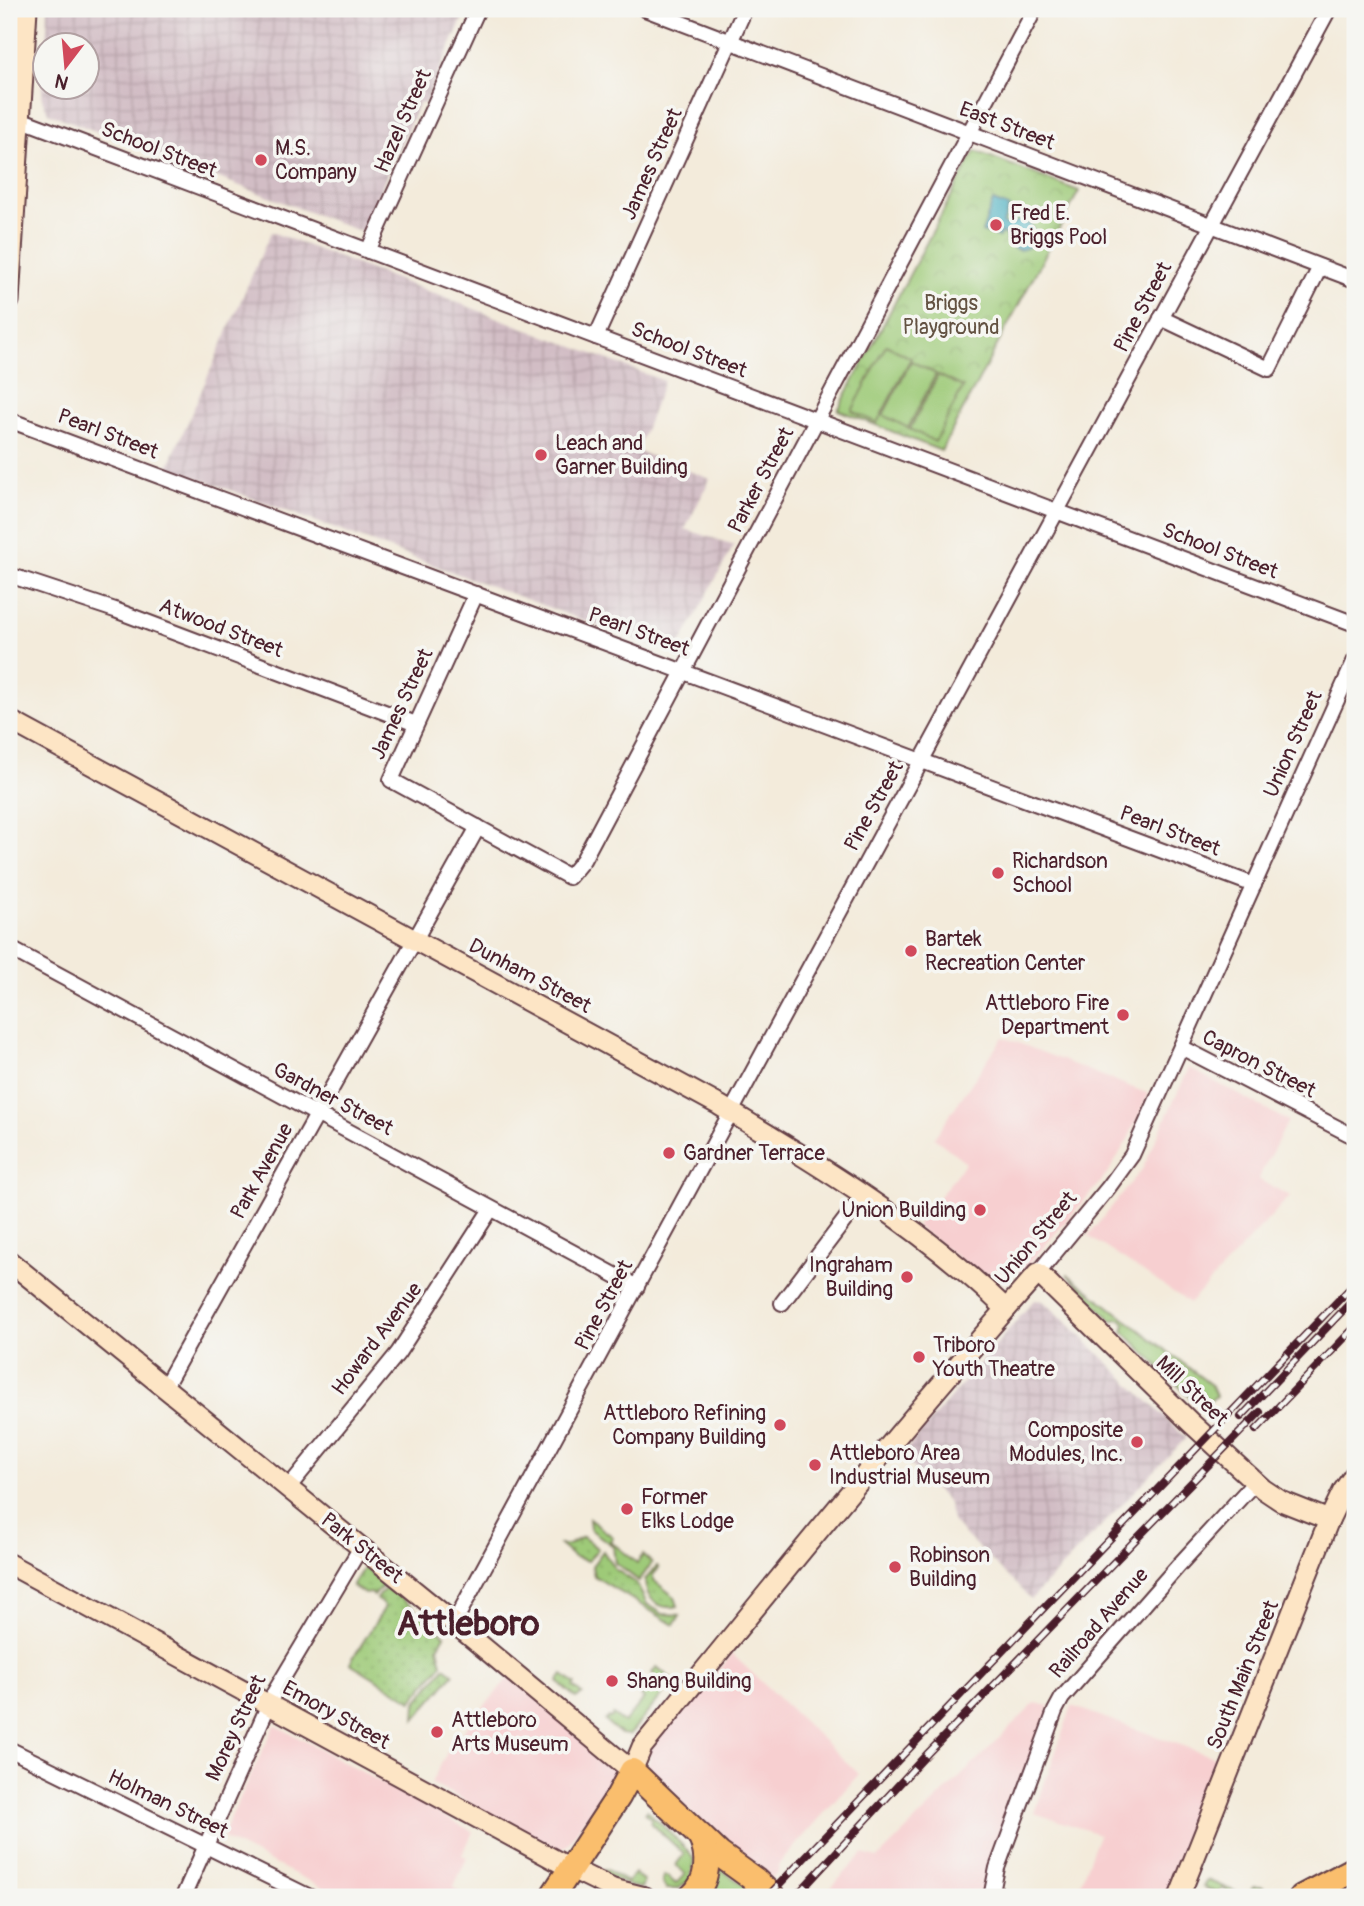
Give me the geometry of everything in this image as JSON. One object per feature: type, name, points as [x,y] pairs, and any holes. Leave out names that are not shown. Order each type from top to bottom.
[{"type":"highway","name":"Park Street","points":[[632,1771],[719,1854],[773,1897]]},
{"type":"highway","points":[[552,1897],[618,1797],[632,1771]]},
{"type":"highway","points":[[691,1897],[702,1884],[707,1865],[700,1836]]},
{"type":"highway","points":[[1302,1897],[1355,1869]]},
{"type":"main road","points":[[9,301],[14,117],[27,9]]},
{"type":"main road","name":"Dunham Street","points":[[9,720],[732,1112],[808,1158],[863,1196],[930,1246],[1006,1309]]},
{"type":"main road","name":"Park Street","points":[[9,1261],[632,1771]]},
{"type":"main road","name":"Union Street","points":[[632,1771],[642,1747],[883,1450],[1038,1273]]},
{"type":"main road","name":"Mill Street","points":[[1038,1273],[1255,1482],[1281,1501],[1329,1520]]},
{"type":"main road","name":"South Main Street","points":[[1179,1897],[1329,1520],[1355,1474]]},
{"type":"main road","name":"Emory Street","points":[[9,1564],[570,1868],[613,1889],[645,1897]]},
{"type":"street","name":"Hazel Street","points":[[368,251],[478,9]]},
{"type":"street","name":"East Street","points":[[645,9],[1355,280]]},
{"type":"street","name":"James Street","points":[[596,337],[745,9]]},
{"type":"street","name":"Parker Street","points":[[478,827],[569,877],[583,860],[1035,9]]},
{"type":"street","name":"Pine Street","points":[[454,1623],[1329,9]]},
{"type":"street","name":"School Street","points":[[14,117],[1355,624]]},
{"type":"street","points":[[1161,318],[1269,369],[1320,267]]},
{"type":"street","name":"Pearl Street","points":[[9,420],[1254,885]]},
{"type":"street","name":"Atwood Street","points":[[9,575],[115,610],[416,724]]},
{"type":"street","name":"James Street","points":[[476,594],[391,780],[478,827]]},
{"type":"street","name":"Union Street","points":[[1038,1273],[1127,1163],[1355,660]]},
{"type":"street","name":"Park Avenue","points":[[164,1388],[478,827]]},
{"type":"street","name":"Gardner Street","points":[[9,948],[637,1287]]},
{"type":"street","name":"Capron Street","points":[[1181,1047],[1355,1137]]},
{"type":"street","points":[[782,1303],[863,1196]]},
{"type":"street","name":"Howard Avenue","points":[[288,1488],[403,1346],[491,1209]]},
{"type":"street","name":"Railroad Avenue","points":[[991,1897],[1005,1848],[1062,1698],[1255,1482]]},
{"type":"street","name":"Morey Street","points":[[183,1897],[269,1704],[361,1547]]},
{"type":"street","name":"Holman Street","points":[[9,1749],[310,1897]]},
{"type":"shaded area","points":[[48,9],[467,9],[424,104],[419,103],[362,230],[359,231],[48,113],[43,102],[102,102],[102,32],[47,32]]},
{"type":"shaded area","points":[[271,232],[664,381],[637,451],[710,479],[685,529],[734,545],[675,654],[168,467]]},
{"type":"shaded area","points":[[1003,1037],[1149,1094],[1108,1173],[1022,1272],[980,1274],[916,1226],[966,1162],[934,1138]]},
{"type":"shaded area","points":[[1189,1068],[1288,1121],[1258,1179],[1290,1196],[1190,1303],[1088,1236],[1143,1168]]},
{"type":"shaded area","points":[[1034,1300],[1043,1301],[1060,1316],[1186,1438],[1031,1599],[953,1523],[947,1501],[901,1456]]},
{"type":"shaded area","points":[[732,1654],[859,1774],[779,1864],[778,1872],[766,1884],[650,1775],[648,1767],[648,1750],[708,1675],[712,1679]]},
{"type":"shaded area","points":[[510,1676],[618,1770],[566,1846],[561,1848],[431,1783],[450,1747]]},
{"type":"shaded area","points":[[1035,1703],[1050,1706],[994,1866],[988,1867],[981,1897],[822,1897],[863,1854],[878,1858]]},
{"type":"shaded area","points":[[1072,1706],[1216,1758],[1214,1765],[1218,1774],[1167,1897],[1075,1897],[1099,1834],[1034,1813]]},
{"type":"shaded area","points":[[275,1725],[473,1832],[462,1855],[467,1858],[453,1888],[459,1891],[456,1897],[342,1897],[226,1840],[223,1835]]},
{"type":"green space","name":"Briggs Playground","points":[[975,151],[1079,191],[941,451],[838,410]]},
{"type":"green space","points":[[886,345],[911,358],[877,423],[852,411]]},
{"type":"green space","points":[[911,361],[936,374],[908,428],[883,415]]},
{"type":"green space","points":[[938,375],[963,387],[935,442],[910,429]]},
{"type":"green space","points":[[1067,1274],[1211,1385],[1216,1396],[1210,1401],[1195,1392],[1190,1397],[1123,1331],[1125,1325],[1122,1320],[1112,1321]]},
{"type":"green space","points":[[589,1519],[613,1537],[610,1541],[637,1563],[643,1555],[652,1563],[639,1581],[615,1563],[613,1546],[590,1529]]},
{"type":"green space","points":[[583,1537],[598,1549],[588,1561],[574,1557],[560,1545],[568,1545]]},
{"type":"green space","points":[[603,1551],[615,1569],[636,1583],[647,1604],[663,1614],[680,1615],[674,1625],[594,1576],[592,1566]]},
{"type":"green space","points":[[657,1566],[659,1568],[653,1575],[653,1580],[675,1597],[678,1606],[660,1605],[648,1593],[645,1580]]},
{"type":"green space","points":[[364,1567],[384,1584],[374,1596],[352,1586]]},
{"type":"green space","points":[[387,1586],[445,1635],[438,1647],[442,1664],[412,1701],[350,1663],[385,1607],[377,1599]]},
{"type":"green space","points":[[445,1667],[454,1674],[415,1719],[416,1703]]},
{"type":"green space","points":[[657,1667],[674,1681],[629,1735],[621,1734],[605,1721],[613,1715],[624,1723],[644,1699],[641,1696],[657,1677],[652,1673]]},
{"type":"green space","points":[[563,1675],[575,1684],[573,1687],[582,1694],[576,1698],[558,1682]]},
{"type":"green space","points":[[647,1810],[690,1853],[694,1861],[690,1880],[678,1889],[666,1889],[662,1882],[664,1876],[667,1876],[676,1884],[685,1874],[676,1865],[684,1854],[650,1822],[652,1819],[645,1813]]},
{"type":"green space","points":[[717,1869],[757,1894],[748,1897],[712,1889]]},
{"type":"green space","points":[[604,1870],[627,1882],[634,1874],[644,1881],[641,1888],[630,1886],[602,1874]]},
{"type":"green space","points":[[1207,1880],[1248,1897],[1223,1897],[1227,1892],[1223,1888],[1218,1893],[1203,1887]]},
{"type":"green space","points":[[1253,1887],[1263,1887],[1265,1895],[1248,1897]]},
{"type":"water","name":"Fred E. Briggs Pool","points":[[993,201],[1009,207],[1003,224],[1008,226],[1021,220],[1031,225],[1035,236],[1030,246],[1017,249],[1008,243],[1005,234],[1000,233],[999,237],[982,232]]},
{"type":"railway","points":[[767,1897],[1355,1283]]},
{"type":"railway","points":[[1241,1417],[1355,1298]]},
{"type":"railway","points":[[1256,1430],[1355,1327]]},
{"type":"railway","points":[[795,1897],[928,1753],[1260,1412]]},
{"type":"place","name":"M.S. Company","points":[[261,160]]},
{"type":"place","name":"Fred E. Briggs Pool","points":[[996,225]]},
{"type":"place","name":"Leach and Garner Building","points":[[541,455]]},
{"type":"place","name":"Richardson School","points":[[998,873]]},
{"type":"place","name":"Bartek Recreation Center","points":[[911,951]]},
{"type":"place","name":"Attleboro Fire Department","points":[[1123,1015]]},
{"type":"place","name":"Gardner Terrace","points":[[669,1153]]},
{"type":"place","name":"Union Building","points":[[980,1210]]},
{"type":"place","name":"Ingraham Building","points":[[907,1277]]},
{"type":"place","name":"Triboro Youth Theatre","points":[[919,1357]]},
{"type":"place","name":"Attleboro Refining Company Building","points":[[780,1425]]},
{"type":"place","name":"Composite Modules, Inc.","points":[[1137,1442]]},
{"type":"place","name":"Attleboro Area Industrial Museum","points":[[815,1465]]},
{"type":"place","name":"Former Elks Lodge","points":[[627,1509]]},
{"type":"place","name":"Robinson Building","points":[[895,1567]]},
{"type":"place","name":"Shang Building","points":[[612,1681]]},
{"type":"place","name":"Attleboro Arts Museum","points":[[437,1732]]},
{"type":"district","name":"Attleboro","points":[[468,1624]]}]
